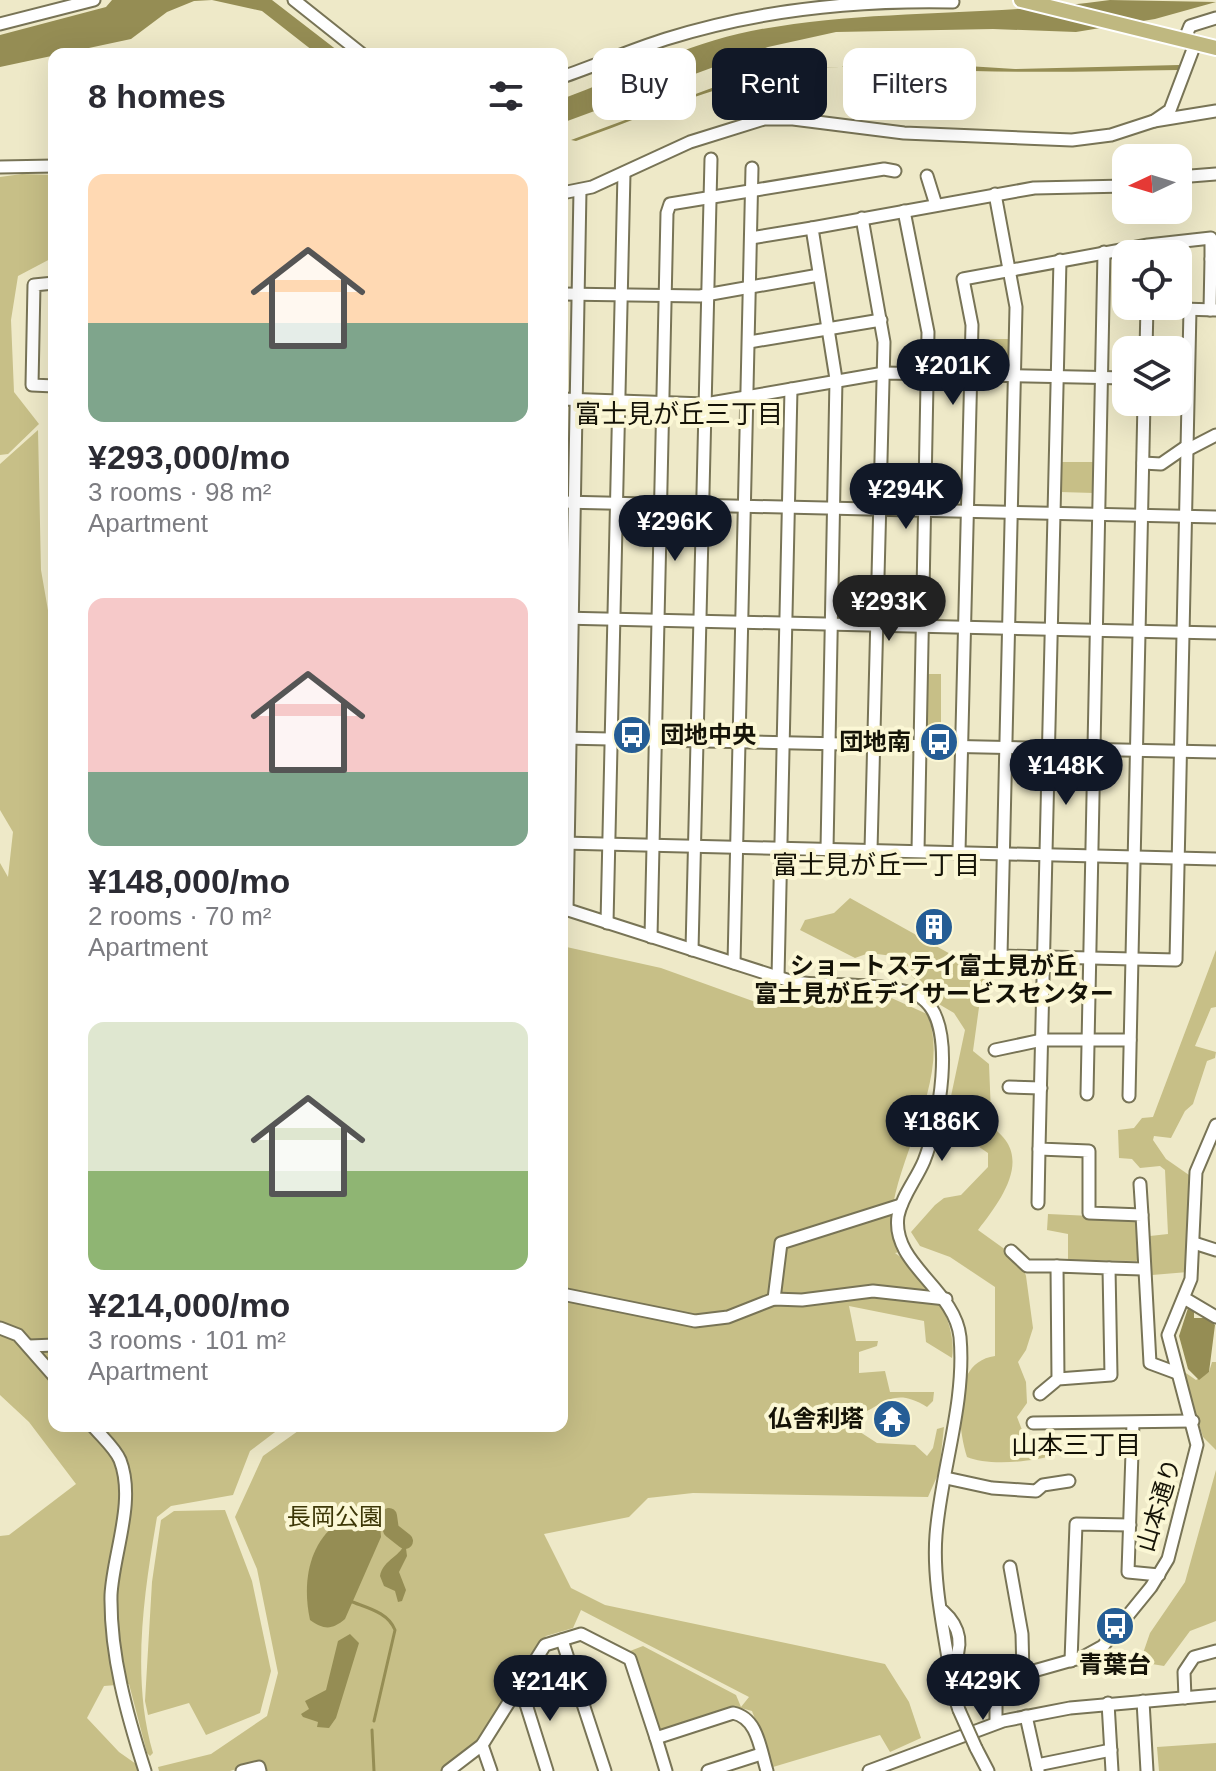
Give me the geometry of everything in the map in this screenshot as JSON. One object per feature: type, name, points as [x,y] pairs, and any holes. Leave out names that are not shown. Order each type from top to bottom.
[{"type":"main road","points":[[1021,0],[1216,48]]},
{"type":"street","points":[[0,24],[94,0]]},
{"type":"street","points":[[294,0],[354,48]]},
{"type":"street","points":[[568,75],[668,38],[730,23],[888,0],[953,2]]},
{"type":"street","points":[[1154,121],[1170,110],[1176,99],[1184,42],[1190,26],[1216,18]]},
{"type":"street","points":[[568,192],[624,173],[674,148],[764,119],[793,119],[904,133],[1072,140],[1111,135],[1154,121],[1216,111]]},
{"type":"street","points":[[692,950],[711,159]]},
{"type":"street","points":[[0,167],[48,166]]},
{"type":"street","points":[[734,963],[752,168]]},
{"type":"street","points":[[651,937],[660,402],[667,213],[670,204],[710,196],[884,169],[895,171]]},
{"type":"street","points":[[607,923],[624,173]]},
{"type":"street","points":[[1192,176],[1216,174]]},
{"type":"street","points":[[927,176],[936,205]]},
{"type":"street","points":[[751,238],[995,194],[1060,185],[1112,186]]},
{"type":"street","points":[[580,190],[575,399],[568,502],[1216,517]]},
{"type":"street","points":[[995,194],[1016,307],[1001,956],[1176,960],[1190,320]]},
{"type":"street","points":[[904,211],[928,332],[918,851]]},
{"type":"street","points":[[862,218],[881,320],[884,373],[871,850]]},
{"type":"street","points":[[812,228],[836,381],[827,849]]},
{"type":"street","points":[[1192,242],[1211,238],[1214,259],[1213,310],[1192,309]]},
{"type":"street","points":[[1087,1094],[1104,252]]},
{"type":"street","points":[[959,852],[972,325],[963,279],[1112,252]]},
{"type":"street","points":[[1038,1203],[1060,260]]},
{"type":"street","points":[[568,294],[707,295],[819,275]]},
{"type":"street","points":[[48,284],[34,285],[32,385],[48,386]]},
{"type":"street","points":[[749,342],[881,320]]},
{"type":"street","points":[[568,399],[705,404],[884,373],[1112,378]]},
{"type":"street","points":[[778,977],[791,389]]},
{"type":"street","points":[[1129,1096],[1144,416]]},
{"type":"street","points":[[1143,463],[1161,464],[1216,435]]},
{"type":"street","points":[[568,618],[1216,633]]},
{"type":"street","points":[[568,738],[1216,752]]},
{"type":"street","points":[[568,843],[1216,859]]},
{"type":"street","points":[[568,910],[778,977],[826,987],[881,986],[902,990],[924,999],[937,1017],[943,1036],[935,1122],[923,1164],[901,1205],[899,1236],[906,1252],[946,1299],[957,1323],[960,1351],[946,1478],[936,1535],[950,1668],[959,1710],[988,1771]]},
{"type":"street","points":[[995,1050],[1042,1040],[1130,1040]]},
{"type":"street","points":[[1009,1087],[1041,1088]]},
{"type":"street","name":"山本通り","points":[[1023,1674],[1071,1661],[1093,1652],[1112,1638],[1168,1559],[1180,1507],[1195,1466],[1197,1445],[1168,1335],[1192,1271],[1196,1172],[1216,1125]]},
{"type":"street","points":[[1039,1149],[1089,1151],[1089,1213],[1142,1215]]},
{"type":"street","points":[[1140,1184],[1150,1363],[1177,1373]]},
{"type":"street","points":[[774,1299],[781,1243],[901,1205]]},
{"type":"street","points":[[1194,1243],[1216,1250]]},
{"type":"street","points":[[1011,1251],[1027,1266],[1143,1269]]},
{"type":"street","points":[[1057,1266],[1058,1379]]},
{"type":"street","points":[[1040,1394],[1058,1379],[1111,1375],[1109,1268]]},
{"type":"street","points":[[568,1295],[695,1321],[728,1317],[774,1299],[802,1300],[873,1291],[946,1299]]},
{"type":"street","points":[[1184,1298],[1216,1317]]},
{"type":"street","points":[[0,1328],[18,1335],[48,1368]]},
{"type":"street","points":[[30,1346],[48,1345]]},
{"type":"street","points":[[1033,1423],[1193,1421]]},
{"type":"street","points":[[1133,1423],[1128,1572],[1159,1575]]},
{"type":"street","points":[[98,1432],[120,1460],[125,1496],[111,1595],[116,1655],[130,1726],[145,1771]]},
{"type":"street","points":[[946,1478],[992,1488],[1036,1491],[1043,1485],[1069,1481]]},
{"type":"street","points":[[1071,1661],[1076,1524],[1130,1525]]},
{"type":"street","points":[[996,1722],[998,1695],[1010,1679],[1023,1674],[1022,1634],[1010,1567]]},
{"type":"street","points":[[448,1771],[482,1745],[545,1645],[581,1634],[630,1659],[666,1771]]},
{"type":"street","points":[[562,1640],[605,1771]]},
{"type":"street","points":[[1185,1698],[1184,1672],[1194,1657],[1216,1651]]},
{"type":"street","points":[[520,1685],[547,1771]]},
{"type":"street","points":[[869,1771],[996,1722],[1108,1703],[1216,1695]]},
{"type":"street","points":[[1143,1701],[1147,1771]]},
{"type":"street","points":[[1108,1703],[1112,1771]]},
{"type":"street","points":[[656,1738],[733,1713],[744,1716],[752,1724],[767,1771]]},
{"type":"street","points":[[1026,1716],[1038,1768],[1111,1750]]},
{"type":"street","points":[[482,1745],[491,1771]]},
{"type":"street","points":[[708,1771],[761,1754]]},
{"type":"street","points":[[242,1771],[259,1767],[260,1771]]},
{"type":"green space","points":[[48,175],[48,260],[18,276],[11,320],[14,392],[39,424],[8,454],[0,455],[0,177]]},
{"type":"green space","points":[[975,339],[1011,339],[1010,370],[975,370]]},
{"type":"green space","points":[[38,430],[41,570],[48,610],[48,1432],[275,1432],[250,1451],[233,1495],[171,1506],[157,1517],[144,1605],[141,1665],[146,1724],[153,1753],[150,1756],[147,1753],[129,1684],[104,1686],[87,1718],[119,1752],[146,1771],[0,1771],[0,1536],[9,1535],[76,1484],[29,1422],[0,1395],[0,863],[8,877],[13,832],[0,810],[0,464]]},
{"type":"green space","points":[[1061,462],[1095,462],[1094,493],[1060,492]]},
{"type":"green space","points":[[924,674],[941,674],[941,739],[925,739]]},
{"type":"green space","points":[[850,898],[988,975],[988,988],[980,1000],[973,1051],[989,1064],[991,1114],[988,1125],[1002,1136],[1013,1162],[1005,1190],[978,1230],[1021,1261],[1033,1328],[1026,1350],[1018,1362],[1026,1382],[1027,1403],[1017,1417],[1024,1435],[1041,1444],[1052,1444],[1056,1448],[1054,1455],[1010,1462],[967,1457],[961,1429],[961,1397],[971,1370],[981,1361],[995,1356],[995,1287],[950,1257],[920,1246],[911,1232],[935,1205],[944,1198],[961,1195],[988,1167],[988,1153],[966,1138],[943,1134],[965,1030],[954,1013],[937,1003],[893,956],[869,953],[855,958],[800,930],[805,920],[834,913]]},
{"type":"green space","name":"長岡公園","points":[[568,947],[661,968],[761,1004],[864,993],[887,996],[927,1014],[934,1044],[931,1076],[901,1173],[892,1229],[900,1252],[895,1253],[928,1285],[945,1313],[953,1343],[952,1358],[926,1342],[924,1321],[849,1306],[856,1341],[878,1341],[877,1346],[859,1352],[859,1373],[885,1371],[890,1392],[934,1392],[933,1401],[927,1407],[906,1398],[897,1398],[856,1416],[857,1430],[877,1443],[915,1445],[927,1456],[933,1448],[937,1429],[944,1427],[939,1472],[928,1497],[693,1493],[648,1498],[629,1517],[544,1534],[571,1588],[605,1605],[885,1664],[909,1702],[921,1738],[890,1752],[880,1735],[773,1767],[752,1711],[741,1708],[656,1734],[630,1651],[643,1646],[736,1695],[741,1707],[749,1697],[581,1610],[573,1628],[546,1636],[476,1743],[443,1771],[262,1771],[259,1762],[230,1771],[159,1771],[158,1767],[211,1754],[267,1716],[278,1673],[257,1569],[235,1517],[263,1456],[297,1432],[568,1432]]},
{"type":"green space","points":[[1216,950],[1216,1007],[1211,1008],[1195,1046],[1216,1052],[1215,1058],[1207,1061],[1193,1104],[1185,1111],[1171,1138],[1154,1136],[1153,1140],[1166,1159],[1189,1175],[1188,1272],[1152,1275],[1150,1236],[1168,1234],[1165,1170],[1160,1166],[1140,1168],[1132,1159],[1119,1158],[1118,1130],[1134,1128],[1142,1118],[1153,1117]]},
{"type":"green space","points":[[1048,1214],[1134,1218],[1138,1222],[1141,1257],[1136,1261],[1068,1260],[1068,1234],[1047,1230]]},
{"type":"green space","points":[[1212,1362],[1216,1362],[1216,1450],[1203,1437],[1183,1371],[1196,1380],[1209,1372]]},
{"type":"green space","points":[[1216,1470],[1216,1621],[1190,1631],[1164,1666],[1140,1662],[1150,1633],[1185,1582]]},
{"type":"green space","points":[[225,1510],[252,1581],[271,1671],[260,1713],[206,1735],[189,1703],[148,1715],[145,1701],[152,1582],[161,1520],[174,1511]]},
{"type":"green space","points":[[1216,1743],[1216,1771],[1159,1771],[1157,1747]]},
{"type":"shaded area","points":[[112,0],[212,0],[194,1],[167,12],[131,39],[89,48],[48,48],[48,57],[0,67],[0,35],[106,7]]},
{"type":"shaded area","points":[[212,0],[272,0],[334,48],[309,48],[262,11]]},
{"type":"shaded area","points":[[1110,0],[1216,2],[1155,19],[1076,32],[993,29],[836,32],[765,48],[712,48],[712,68],[696,74],[696,48],[692,48],[751,31],[796,24]]},
{"type":"shaded area","points":[[1179,65],[1179,70],[976,71],[976,67],[1015,69]]},
{"type":"shaded area","points":[[592,87],[592,112],[568,121],[568,97]]},
{"type":"shaded area","points":[[712,88],[712,92],[696,97],[696,94]]},
{"type":"shaded area","points":[[625,120],[631,120],[576,141],[571,140]]},
{"type":"shaded area","points":[[1189,1305],[1194,1308],[1194,1318],[1208,1318],[1215,1325],[1209,1372],[1199,1380],[1188,1369],[1179,1336]]},
{"type":"shaded area","points":[[363,1512],[380,1525],[381,1537],[345,1619],[332,1627],[320,1626],[310,1620],[307,1603],[309,1569],[314,1553],[332,1527]]},
{"type":"shaded area","points":[[405,1541],[407,1556],[399,1572],[406,1590],[402,1601],[398,1602],[395,1591],[384,1586],[380,1576]]},
{"type":"shaded area","points":[[350,1634],[359,1643],[336,1718],[329,1728],[317,1727],[318,1722],[301,1714],[309,1709],[305,1701],[326,1690],[338,1641]]},
{"type":"waterway","points":[[389,1516],[391,1530],[405,1541]]},
{"type":"waterway","points":[[350,1601],[382,1615],[395,1630],[374,1721]]},
{"type":"waterway","points":[[372,1730],[374,1771]]},
{"type":"place","name":"団地中央","points":[[632,735]]},
{"type":"place","name":"団地南","points":[[939,742]]},
{"type":"place","name":"ショートステイ富士見が丘 富士見が丘デイサービスセンター","points":[[934,927]]},
{"type":"place","name":"仏舎利塔","points":[[892,1419]]},
{"type":"place","name":"青葉台","points":[[1115,1626]]},
{"type":"district","name":"富士見が丘三丁目","points":[[679,414]]},
{"type":"district","name":"富士見が丘一丁目","points":[[876,865]]},
{"type":"district","name":"山本三丁目","points":[[1076,1445]]}]
